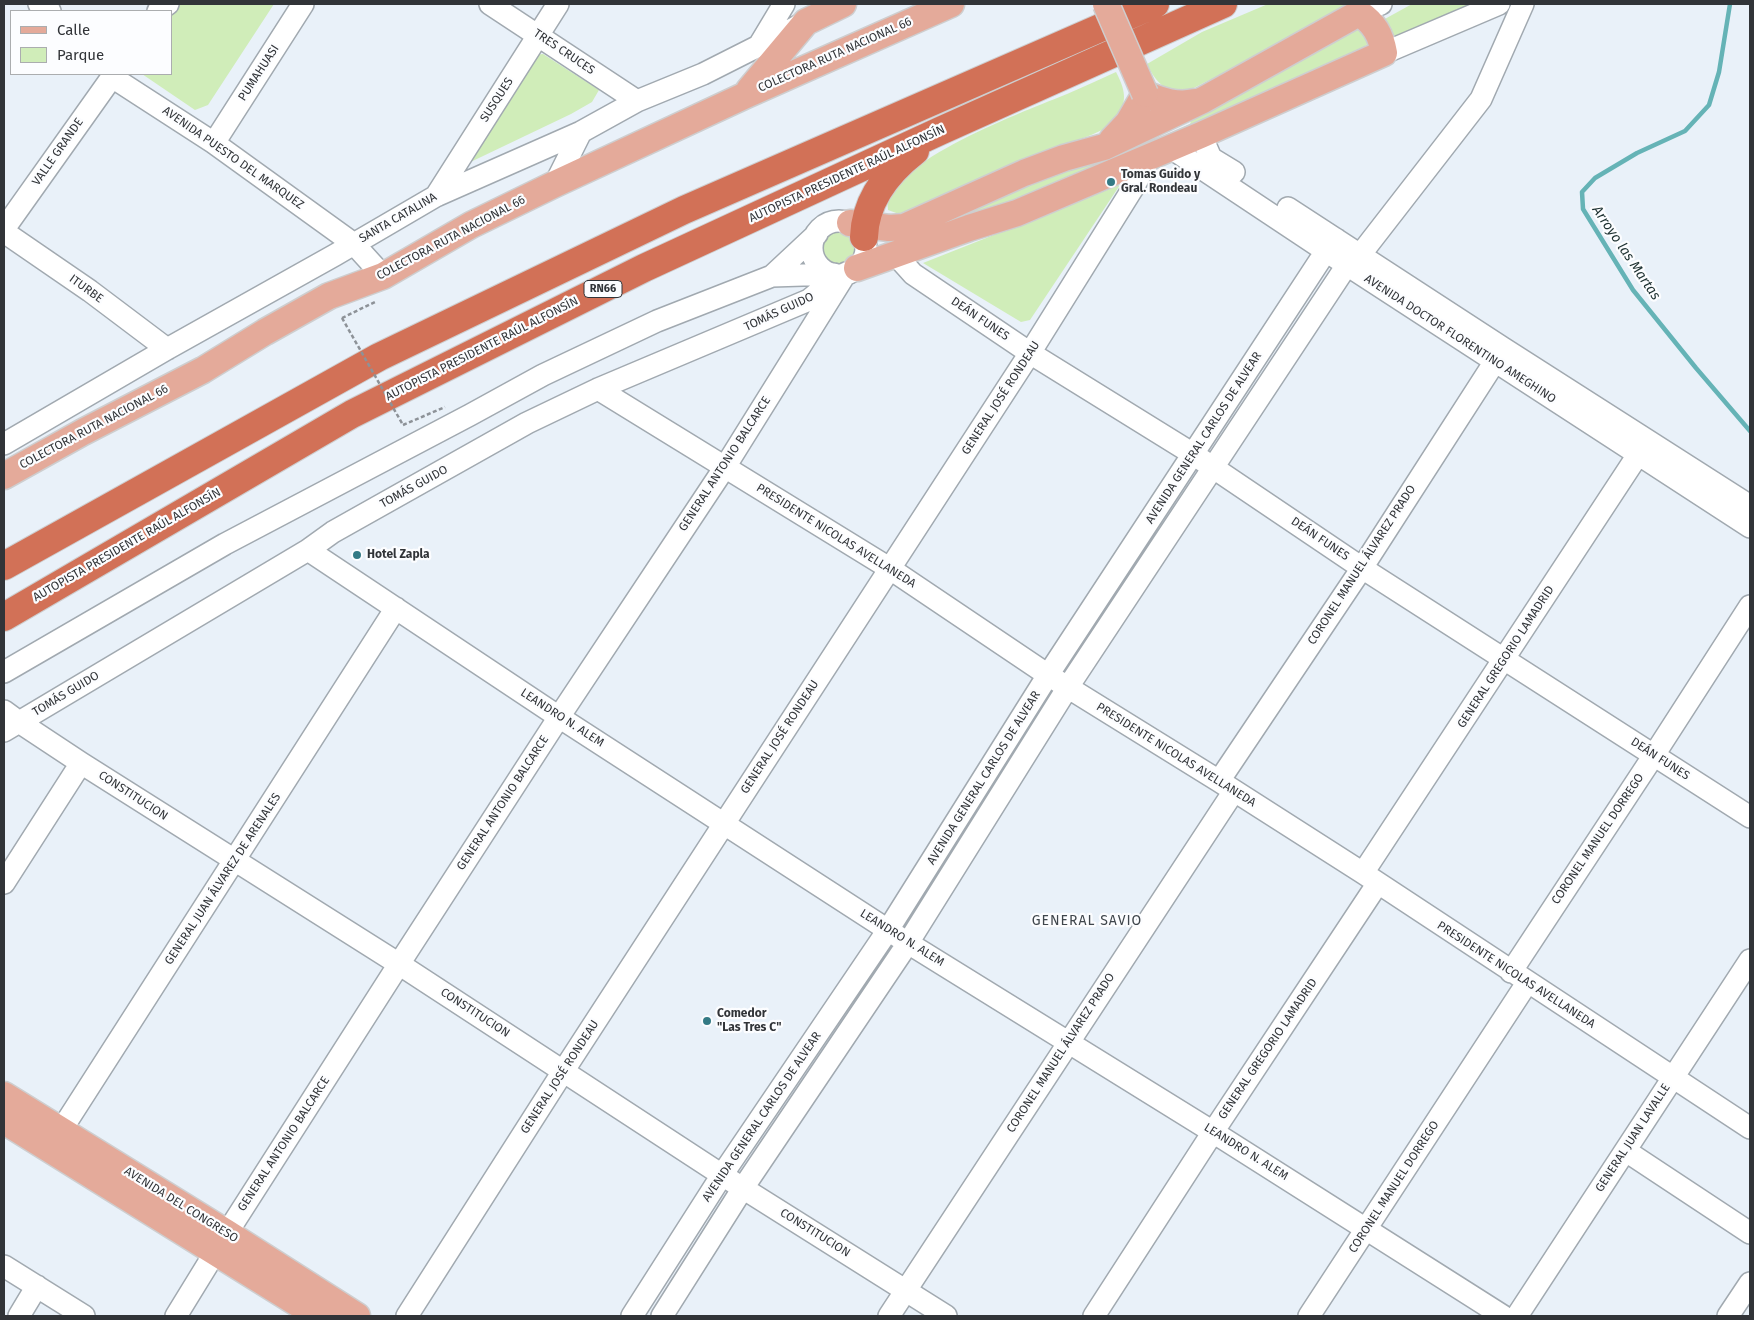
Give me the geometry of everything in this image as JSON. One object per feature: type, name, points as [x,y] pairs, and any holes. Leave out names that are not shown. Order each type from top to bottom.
[{"type":"highway","points":[[4,566],[379,357],[684,210],[1155,4]]},
{"type":"highway","name":"AUTOPISTA PRESIDENTE RAÚL ALFONSÍN","points":[[4,617],[352,414],[644,268],[940,131],[1223,4]]},
{"type":"highway","points":[[867,228],[866,216],[875,195],[889,176],[901,163],[940,131]]},
{"type":"main road","name":"COLECTORA RUTA NACIONAL 66","points":[[746,95],[806,22],[843,4]]},
{"type":"main road","points":[[1106,4],[1145,94],[1174,104],[1203,100]]},
{"type":"main road","name":"COLECTORA RUTA NACIONAL 66","points":[[4,476],[83,432],[203,370],[329,296],[382,276],[471,225],[555,184],[945,5]]},
{"type":"main road","points":[[844,272],[1017,213],[1201,135],[1384,53],[1379,34],[1367,19],[1370,9]]},
{"type":"main road","points":[[867,228],[904,227],[971,195],[1024,173],[1064,158],[1104,147],[1203,100],[1370,9]]},
{"type":"main road","points":[[1104,147],[1128,123],[1145,94]]},
{"type":"main road","name":"AVENIDA DEL CONGRESO","points":[[4,1095],[55,1140],[221,1243],[357,1316]]},
{"type":"main road","name":"AVENIDA DEL CONGRESO","points":[[4,1121],[55,1140]]},
{"type":"main road","name":"AVENIDA DEL CONGRESO","points":[[221,1243],[318,1316]]},
{"type":"street","name":"PUMAHUASI","points":[[214,143],[303,4]]},
{"type":"street","name":"TRES CRUCES","points":[[490,4],[638,101]]},
{"type":"street","name":"SUSQUES","points":[[436,196],[558,4]]},
{"type":"street","points":[[760,44],[784,4]]},
{"type":"street","points":[[1384,53],[1499,4]]},
{"type":"street","name":"AVENIDA GENERAL CARLOS DE ALVEAR","points":[[662,1316],[743,1188],[908,942],[1068,687],[1212,468],[1353,260],[1480,98],[1523,4]]},
{"type":"street","name":"SANTA CATALINA","points":[[4,444],[166,349],[436,196],[581,132],[638,101],[702,74],[806,22]]},
{"type":"street","name":"AVENIDA PUESTO DEL MARQUEZ","points":[[112,75],[214,143],[354,244],[382,276]]},
{"type":"street","name":"VALLE GRANDE","points":[[4,230],[112,75]]},
{"type":"street","points":[[555,184],[581,132]]},
{"type":"street","name":"AVENIDA DOCTOR FLORENTINO AMEGHINO","points":[[1201,135],[1212,158],[1331,245],[1643,448],[1750,527]]},
{"type":"street","name":"AVENIDA DOCTOR FLORENTINO AMEGHINO","points":[[1160,152],[1331,245]]},
{"type":"street","name":"GENERAL JOSÉ RONDEAU","points":[[407,1316],[564,1070],[1030,353],[1134,188],[1160,152]]},
{"type":"street","points":[[4,672],[225,544],[543,375],[657,321],[772,276],[844,272],[861,264],[866,253],[867,228],[843,221],[828,223],[772,276]]},
{"type":"street","name":"ITURBE","points":[[4,230],[90,291],[166,349]]},
{"type":"street","points":[[817,234],[813,243],[815,258],[821,267],[844,272]]},
{"type":"street","name":"AVENIDA GENERAL CARLOS DE ALVEAR","points":[[632,1316],[722,1175],[888,930],[1048,675],[1331,245]]},
{"type":"street","name":"DEÁN FUNES","points":[[895,254],[913,274],[1030,353],[1193,454],[1362,568],[1750,817]]},
{"type":"street","name":"TOMÁS GUIDO","points":[[9,721],[159,637],[308,550],[333,532],[527,423],[598,389],[809,300],[844,272]]},
{"type":"street","name":"GENERAL ANTONIO BALCARCE","points":[[176,1316],[559,716],[725,467],[844,272]]},
{"type":"street","name":"CORONEL MANUEL ÁLVAREZ PRADO","points":[[889,1316],[1068,1041],[1362,568],[1499,354]]},
{"type":"street","name":"PRESIDENTE NICOLAS AVELLANEDA","points":[[598,389],[890,568],[1048,675],[1370,878],[1750,1128]]},
{"type":"street","name":"AVENIDA DOCTOR FLORENTINO AMEGHINO","points":[[1643,448],[1750,506]]},
{"type":"street","name":"GENERAL GREGORIO LAMADRID","points":[[1094,1316],[1213,1132],[1505,659],[1643,448]]},
{"type":"street","name":"LEANDRO N. ALEM","points":[[308,550],[888,930],[1368,1229],[1503,1316]]},
{"type":"street","name":"CORONEL MANUEL DORREGO","points":[[1310,1316],[1368,1229],[1654,755],[1750,606]]},
{"type":"street","name":"GENERAL JUAN ÁLVAREZ DE ARENALES","points":[[55,1140],[396,608]]},
{"type":"street","name":"CONSTITUCION","points":[[9,721],[81,763],[399,964],[722,1175],[946,1316]]},
{"type":"street","points":[[4,883],[81,763]]},
{"type":"street","name":"GENERAL JUAN LAVALLE","points":[[1517,1316],[1750,960]]},
{"type":"street","points":[[1626,1151],[1750,1233]]},
{"type":"street","points":[[4,1266],[84,1316]]},
{"type":"street","points":[[1728,1316],[1750,1283]]},
{"type":"street","points":[[19,1316],[37,1286]]},
{"type":"path","points":[[342,318],[403,425]]},
{"type":"green space","points":[[177,4],[274,4],[208,105],[195,110],[143,75],[172,75],[172,10]]},
{"type":"green space","points":[[1268,4],[1351,4],[1195,88],[1177,91],[1166,88],[1157,81],[1150,70],[1147,64],[1202,32]]},
{"type":"green space","points":[[1412,4],[1474,4],[1393,38],[1383,20]]},
{"type":"green space","points":[[1359,29],[1367,33],[1369,43],[1356,53],[1085,174],[954,223],[942,220],[1021,182],[1025,187],[1131,148],[1134,149],[1190,124],[1191,121],[1229,101],[1333,38]]},
{"type":"green space","points":[[543,54],[599,90],[592,102],[458,168],[534,55]]},
{"type":"green space","points":[[1116,72],[1124,93],[1123,105],[1117,117],[1105,128],[1022,160],[915,210],[899,214],[888,210],[892,192],[908,174],[932,157],[961,140],[993,125]]},
{"type":"green space","points":[[1120,185],[1030,320],[1021,322],[923,263]]},
{"type":"green space","points":[[838,231],[850,236],[855,248],[850,260],[838,265],[826,260],[821,248],[826,236]]},
{"type":"waterway","name":"Arroyo las Martas","points":[[1730,4],[1719,72],[1709,105],[1685,131],[1637,153],[1595,178],[1582,192],[1583,209],[1633,290],[1750,431]]},
{"type":"place","name":"Tomas Guido y Gral. Rondeau","points":[[1111,182]]},
{"type":"place","name":"Hotel Zapla","points":[[357,555]]},
{"type":"place","name":"Comedor \"Las Tres C\"","points":[[707,1021]]},
{"type":"district","name":"GENERAL SAVIO","points":[[1087,921]]}]
